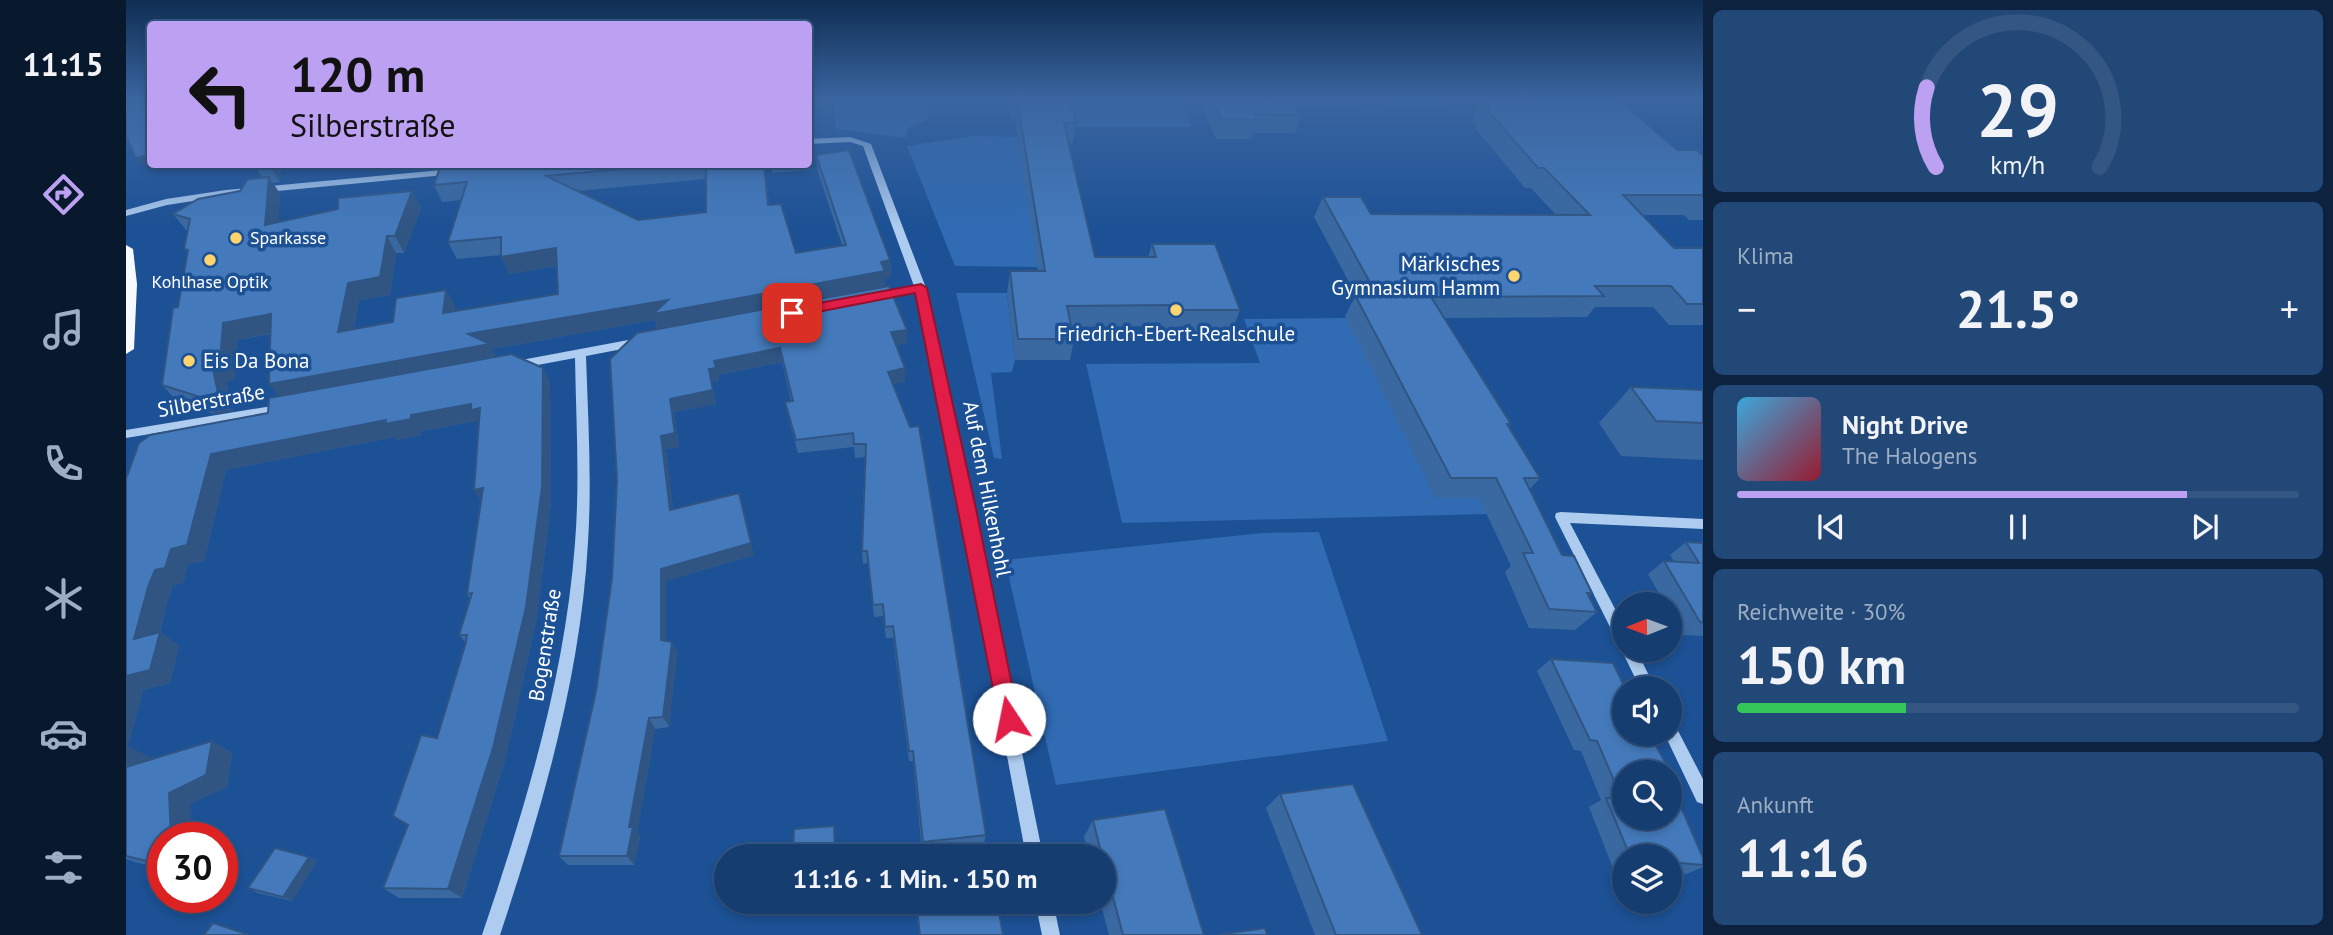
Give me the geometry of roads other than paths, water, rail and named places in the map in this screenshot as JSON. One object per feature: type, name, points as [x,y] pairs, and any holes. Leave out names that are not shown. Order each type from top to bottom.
[{"type":"main road","points":[[126,249],[130,284],[126,349]]},
{"type":"street","name":"Auf dem Hilkenhohl","points":[[863,141],[869,149],[921,288],[973,534],[1033,844]]},
{"type":"street","points":[[126,213],[166,202],[226,193],[468,171]]},
{"type":"street","points":[[871,298],[921,288]]},
{"type":"street","points":[[498,368],[646,341]]},
{"type":"street","name":"Bogenstraße","points":[[491,935],[507,889],[560,697],[576,582],[584,488],[580,353]]},
{"type":"street","name":"Silberstraße","points":[[126,434],[293,406]]},
{"type":"street","points":[[1612,617],[1561,517],[1703,524]]},
{"type":"street","points":[[1678,746],[1703,796]]},
{"type":"street","points":[[1047,914],[1051,935]]},
{"type":"place","name":"Sparkasse","points":[[236,238]]},
{"type":"place","name":"Kohlhase Optik","points":[[210,260]]},
{"type":"place","name":"Märkisches Gymnasium Hamm","points":[[1514,276]]},
{"type":"place","name":"Friedrich-Ebert-Realschule","points":[[1176,310]]},
{"type":"place","name":"Eis Da Bona","points":[[189,361]]}]
